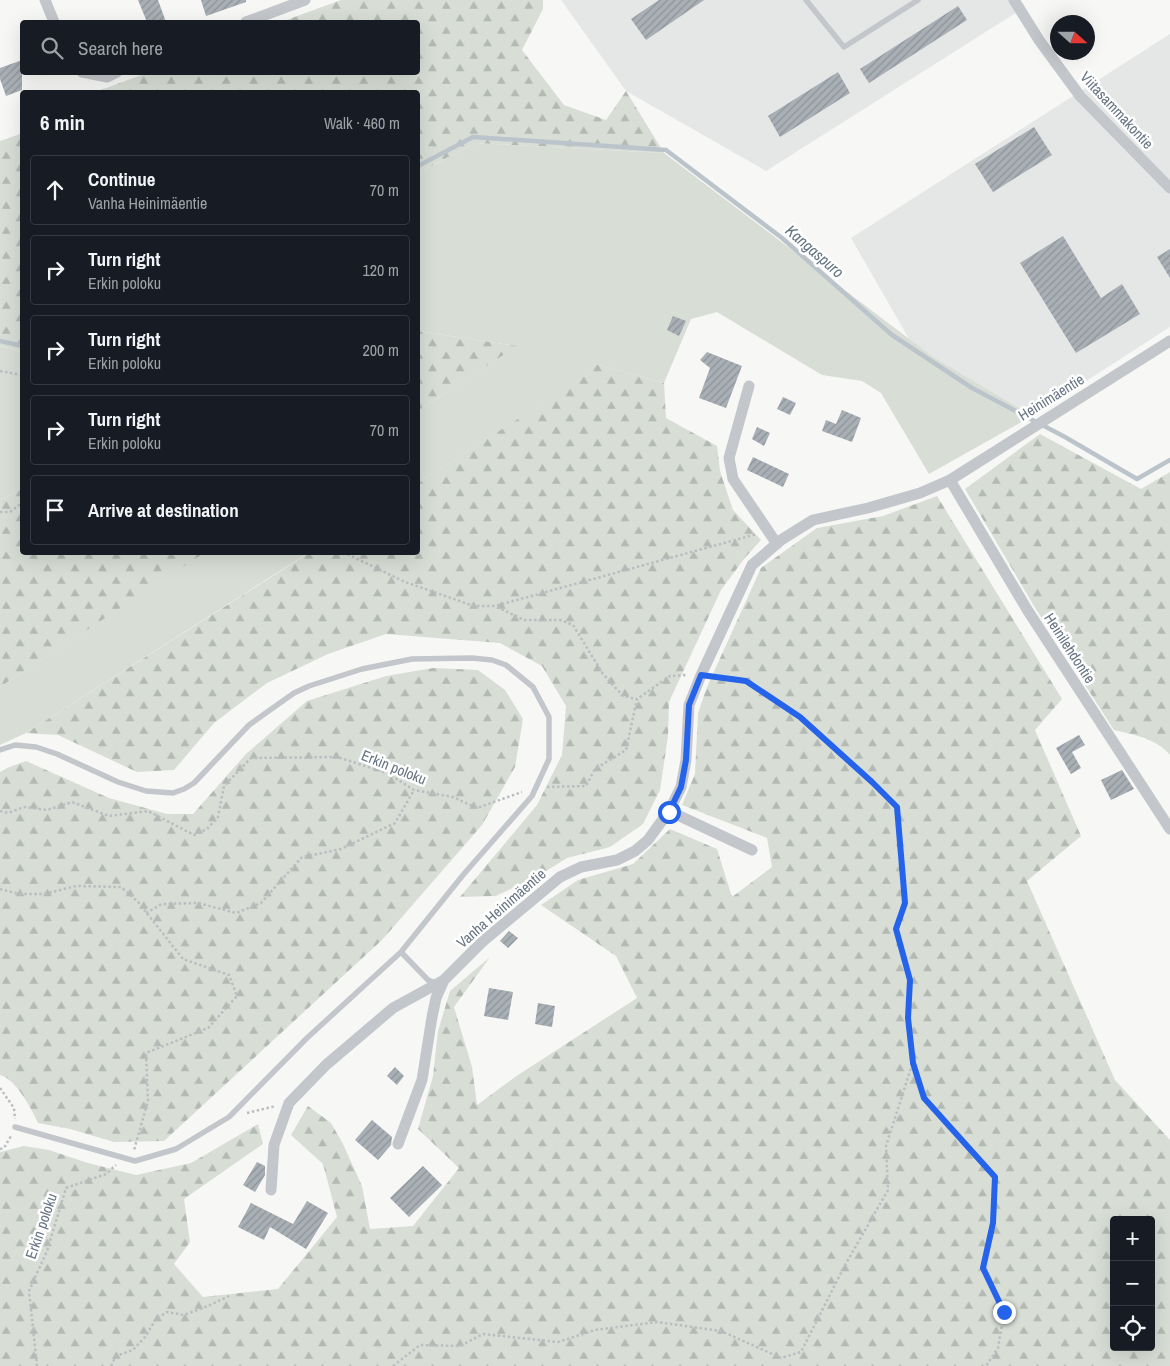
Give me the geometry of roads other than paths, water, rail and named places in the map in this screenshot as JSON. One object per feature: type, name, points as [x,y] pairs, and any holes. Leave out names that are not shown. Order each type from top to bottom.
[{"type":"street","points":[[45,0],[53,20]]},
{"type":"street","points":[[251,20],[305,0]]},
{"type":"street","name":"Viitasammakontie","points":[[1014,0],[1080,96],[1170,188]]},
{"type":"street","points":[[97,75],[107,77],[111,75]]},
{"type":"street","name":"Heinimäentie","points":[[950,480],[1170,341]]},
{"type":"street","points":[[749,386],[729,458],[733,479],[777,544]]},
{"type":"street","name":"Vanha Heinimäentie","points":[[272,1190],[274,1145],[289,1103],[326,1065],[370,1025],[393,1008],[441,982],[482,942],[560,877],[581,867],[617,860],[635,851],[648,840],[669,812],[681,787],[686,760],[689,705],[752,564],[777,544],[813,520],[868,508],[920,493],[950,480]]},
{"type":"street","name":"Heinilehdontie","points":[[950,480],[1028,611],[1170,829]]},
{"type":"street","points":[[669,812],[752,850]]},
{"type":"street","points":[[398,1144],[422,1080],[432,1017],[441,982]]},
{"type":"lane","points":[[806,0],[844,48],[918,0]]},
{"type":"lane","points":[[0,750],[15,745],[36,747],[57,754],[118,782],[146,791],[173,793],[184,790],[194,783],[249,725],[277,704],[309,686],[362,669],[412,659],[472,658],[492,660],[506,665],[533,687],[549,717],[549,759],[532,796],[463,875],[402,952],[307,1038],[229,1117],[176,1149],[135,1161],[16,1127]]},
{"type":"lane","points":[[402,952],[428,980],[441,982]]},
{"type":"waterway","name":"Kangaspuro","points":[[420,165],[473,137],[666,150],[782,238],[892,335],[972,388],[1065,437],[1137,479],[1170,460]]},
{"type":"waterway","name":"Kangaspuro","points":[[0,341],[20,346]]}]
